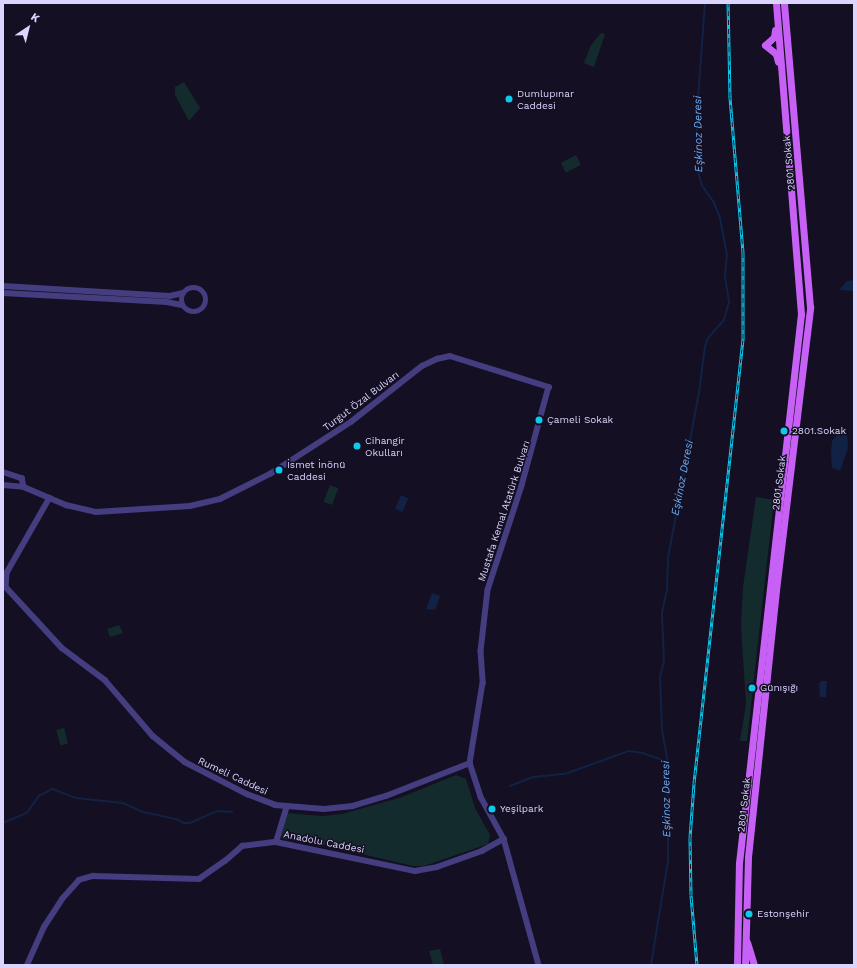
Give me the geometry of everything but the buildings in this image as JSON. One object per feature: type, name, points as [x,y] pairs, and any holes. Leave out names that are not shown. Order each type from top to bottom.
[{"type":"main road","name":"2801 Sokak","points":[[745,965],[744,930],[748,857],[765,692],[810,307],[784,3]]},
{"type":"main road","name":"2801 Sokak","points":[[739,965],[736,924],[739,863],[758,681],[800,319],[776,4]]},
{"type":"main road","points":[[776,4],[775,35],[765,45],[776,54],[783,87]]},
{"type":"main road","points":[[779,44],[787,43]]},
{"type":"main road","points":[[744,930],[754,965]]},
{"type":"street","points":[[3,286],[170,296],[183,293],[188,288],[196,287],[203,292],[206,299],[204,307],[197,312],[188,311],[182,305],[167,302],[3,293]]},
{"type":"street","points":[[182,305],[183,293]]},
{"type":"street","name":"Turgut Özal Bulvarı","points":[[3,485],[24,487],[85,510],[120,512],[190,506],[220,499],[270,474],[351,422],[422,366],[450,356],[549,387]]},
{"type":"street","name":"Mustafa Kemal Atatürk Bulvarı","points":[[539,965],[504,839],[481,797],[470,764],[483,683],[481,651],[488,590],[522,486],[549,387]]},
{"type":"street","points":[[3,472],[22,478],[24,487]]},
{"type":"street","name":"Rumeli Caddesi","points":[[50,498],[7,573],[6,587],[62,648],[106,680],[153,736],[169,750],[201,772],[247,794],[287,807],[324,809],[354,806],[386,796],[470,764]]},
{"type":"street","points":[[276,842],[287,807]]},
{"type":"street","name":"Anadolu Caddesi","points":[[26,965],[44,927],[62,899],[79,880],[93,876],[199,879],[225,862],[242,846],[276,842],[415,871],[460,859],[504,839]]},
{"type":"green space","points":[[601,33],[605,34],[594,67],[584,63],[591,45]]},
{"type":"green space","points":[[184,82],[200,108],[189,121],[175,95],[175,87]]},
{"type":"green space","points":[[576,155],[581,165],[566,173],[561,163]]},
{"type":"green space","points":[[330,485],[338,488],[332,505],[324,502]]},
{"type":"green space","points":[[756,497],[774,500],[747,741],[740,741],[746,704],[741,626],[743,587]]},
{"type":"green space","points":[[119,625],[123,633],[110,637],[107,629]]},
{"type":"green space","points":[[64,728],[68,743],[60,746],[56,730]]},
{"type":"green space","points":[[456,775],[466,779],[475,808],[490,835],[488,844],[424,866],[413,866],[311,842],[280,839],[287,813],[322,816],[342,814],[402,797]]},
{"type":"green space","points":[[440,949],[444,965],[433,965],[429,951]]},
{"type":"water","points":[[854,280],[854,291],[839,290],[847,281]]},
{"type":"water","points":[[840,431],[847,433],[848,448],[840,471],[832,468],[831,452],[832,441]]},
{"type":"water","points":[[401,495],[408,498],[403,512],[395,509]]},
{"type":"water","points":[[432,593],[440,596],[435,610],[426,609]]},
{"type":"water","points":[[821,681],[827,681],[826,697],[820,697],[819,684]]},
{"type":"waterway","name":"Eşkinoz Deresi","points":[[651,965],[668,861],[668,764],[662,729],[660,677],[664,661],[662,613],[667,589],[668,558],[699,393],[705,347],[708,338],[724,320],[729,302],[725,276],[727,255],[720,218],[714,203],[702,186],[697,169],[697,112],[705,3]]},
{"type":"waterway","points":[[510,786],[534,777],[565,774],[629,751],[643,753],[668,762]]},
{"type":"waterway","points":[[3,823],[27,813],[39,796],[53,789],[76,798],[123,803],[143,812],[177,819],[184,823],[190,823],[217,811],[232,812]]},
{"type":"railway","points":[[697,965],[691,895],[690,838],[694,783],[743,338],[743,252],[730,96],[728,3]]},
{"type":"place","name":"Dumlupınar Caddesi","points":[[509,99]]},
{"type":"place","name":"Çameli Sokak","points":[[539,420]]},
{"type":"place","name":"2801.Sokak","points":[[784,431]]},
{"type":"place","name":"Cihangir Okulları","points":[[357,446]]},
{"type":"place","name":"İsmet İnönü Caddesi","points":[[279,470]]},
{"type":"place","name":"Günışığı","points":[[752,688]]},
{"type":"place","name":"Yeşilpark","points":[[492,809]]},
{"type":"place","name":"Estonşehir","points":[[749,914]]}]
